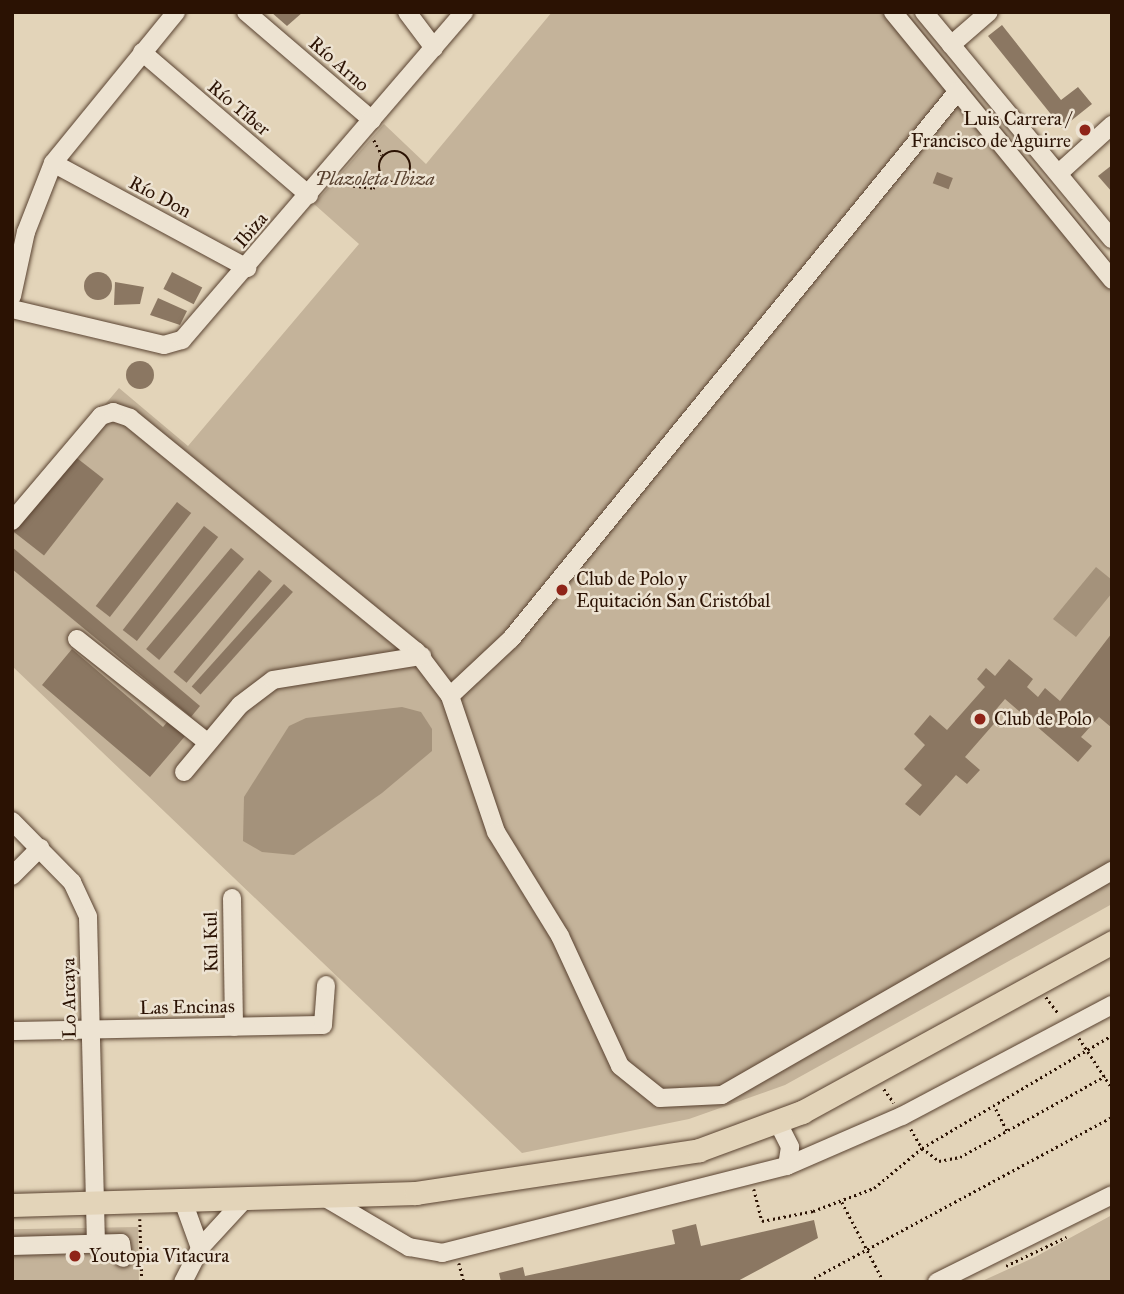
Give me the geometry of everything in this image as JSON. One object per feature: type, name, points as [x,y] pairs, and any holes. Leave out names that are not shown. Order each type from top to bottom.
[{"type":"main road","points":[[12,1205],[451,1190],[678,1154],[778,1123],[1077,965],[1111,943]]},
{"type":"street","points":[[12,296],[19,230],[53,163],[176,12]]},
{"type":"street","name":"Río Arno","points":[[246,12],[368,126]]},
{"type":"street","points":[[407,12],[434,48]]},
{"type":"street","name":"Ibiza","points":[[12,309],[174,344],[191,333],[464,12]]},
{"type":"street","points":[[893,12],[1112,280]]},
{"type":"street","points":[[924,12],[1112,239]]},
{"type":"street","points":[[951,45],[989,12]]},
{"type":"street","name":"Río Tíber","points":[[142,52],[309,195]]},
{"type":"street","points":[[450,696],[511,639],[958,91]]},
{"type":"street","points":[[1059,173],[1112,125]]},
{"type":"street","name":"Río Don","points":[[53,163],[247,268]]},
{"type":"street","points":[[12,521],[101,416],[113,412],[130,418],[422,656],[450,696],[496,832],[560,936],[620,1066],[660,1098],[722,1095],[1112,871]]},
{"type":"street","points":[[76,639],[208,743]]},
{"type":"street","points":[[184,772],[256,689],[273,680],[422,656]]},
{"type":"street","name":"Lo Arcaya","points":[[12,821],[72,883],[88,917],[96,1244]]},
{"type":"street","points":[[12,876],[40,848]]},
{"type":"street","name":"Kul Kul","points":[[232,898],[234,1027]]},
{"type":"street","name":"Las Encinas","points":[[12,1031],[323,1025],[326,985]]},
{"type":"street","points":[[324,1196],[410,1247],[442,1253],[787,1166],[902,1116],[1112,1004]]},
{"type":"street","points":[[778,1123],[790,1147],[787,1166]]},
{"type":"street","points":[[937,1282],[1112,1195]]},
{"type":"street","points":[[183,1282],[200,1248],[245,1199]]},
{"type":"street","points":[[184,1201],[200,1248]]},
{"type":"street","points":[[12,1245],[121,1243],[123,1258]]},
{"type":"path","points":[[368,126],[383,156],[386,181]]},
{"type":"path","points":[[327,173],[345,188],[373,188],[386,181],[404,181],[411,165],[400,152],[383,156]]},
{"type":"path","points":[[751,1176],[762,1222],[842,1202],[884,1182],[922,1148],[996,1108],[1112,1035]]},
{"type":"path","points":[[922,1148],[948,1161],[1105,1076]]},
{"type":"path","points":[[996,1108],[1007,1131]]},
{"type":"path","points":[[814,1278],[1112,1117]]},
{"type":"path","points":[[141,1202],[142,1282]]},
{"type":"path","points":[[842,1202],[884,1282]]},
{"type":"green space","name":"Club de Polo y Equitación San Cristóbal","points":[[552,12],[907,12],[1112,264],[1112,904],[785,1085],[689,1119],[522,1153],[12,666],[12,514],[119,388],[188,446],[359,244],[314,204],[384,124],[426,164]]},
{"type":"green space","points":[[1112,1215],[1112,1282],[980,1282],[1035,1257]]},
{"type":"green space","name":"Youtopia Vitacura","points":[[138,1227],[139,1282],[13,1282],[12,1229]]},
{"type":"shaded area","points":[[1096,567],[1112,580],[1112,593],[1076,637],[1053,619]]},
{"type":"shaded area","points":[[402,707],[421,712],[432,729],[432,751],[382,793],[294,855],[262,852],[243,841],[244,797],[289,726],[306,718]]},
{"type":"building","points":[[271,12],[303,12],[287,26]]},
{"type":"building","points":[[1002,25],[1061,100],[1078,87],[1092,104],[1062,128],[988,36]]},
{"type":"building","points":[[1112,165],[1112,192],[1098,176]]},
{"type":"building","points":[[937,172],[953,178],[949,189],[933,183]]},
{"type":"building","points":[[98,272],[108,276],[112,286],[108,296],[98,300],[88,296],[84,286],[88,276]]},
{"type":"building","points":[[172,272],[202,287],[194,304],[163,289]]},
{"type":"building","points":[[115,282],[144,287],[140,304],[114,305]]},
{"type":"building","points":[[158,298],[187,311],[180,325],[150,315]]},
{"type":"building","points":[[140,361],[150,365],[154,375],[150,385],[140,389],[130,385],[126,375],[130,365]]},
{"type":"building","points":[[73,455],[104,479],[44,555],[13,531]]},
{"type":"building","points":[[177,502],[191,513],[110,617],[96,606]]},
{"type":"building","points":[[204,526],[218,537],[137,641],[123,630]]},
{"type":"building","points":[[12,547],[200,706],[191,717],[12,569]]},
{"type":"building","points":[[231,548],[244,559],[159,660],[146,649]]},
{"type":"building","points":[[259,570],[272,581],[187,683],[174,672]]},
{"type":"building","points":[[284,584],[293,592],[201,695],[192,687]]},
{"type":"building","points":[[1112,633],[1112,728],[1099,717],[1081,737],[1092,746],[1078,762],[1005,699],[993,713],[999,718],[965,757],[980,770],[967,784],[956,775],[920,816],[905,804],[922,785],[904,769],[925,745],[914,734],[930,715],[947,730],[985,687],[977,679],[986,668],[995,676],[1009,659],[1033,679],[1027,687],[1038,697],[1045,688],[1060,701]]},
{"type":"building","points":[[72,649],[163,727],[168,721],[186,735],[150,777],[42,685]]},
{"type":"building","points":[[814,1220],[818,1238],[736,1282],[501,1282],[499,1273],[523,1267],[525,1276],[675,1244],[672,1230],[696,1224],[701,1246]]},
{"type":"place","name":"Luis Carrera / Francisco de Aguirre","points":[[1085,130]]},
{"type":"place","name":"Club de Polo y Equitación San Cristóbal","points":[[562,590]]},
{"type":"place","name":"Club de Polo","points":[[980,719]]},
{"type":"place","name":"Youtopia Vitacura","points":[[75,1256]]},
{"type":"park label","name":"Plazoleta Ibiza","points":[[375,179]]}]
